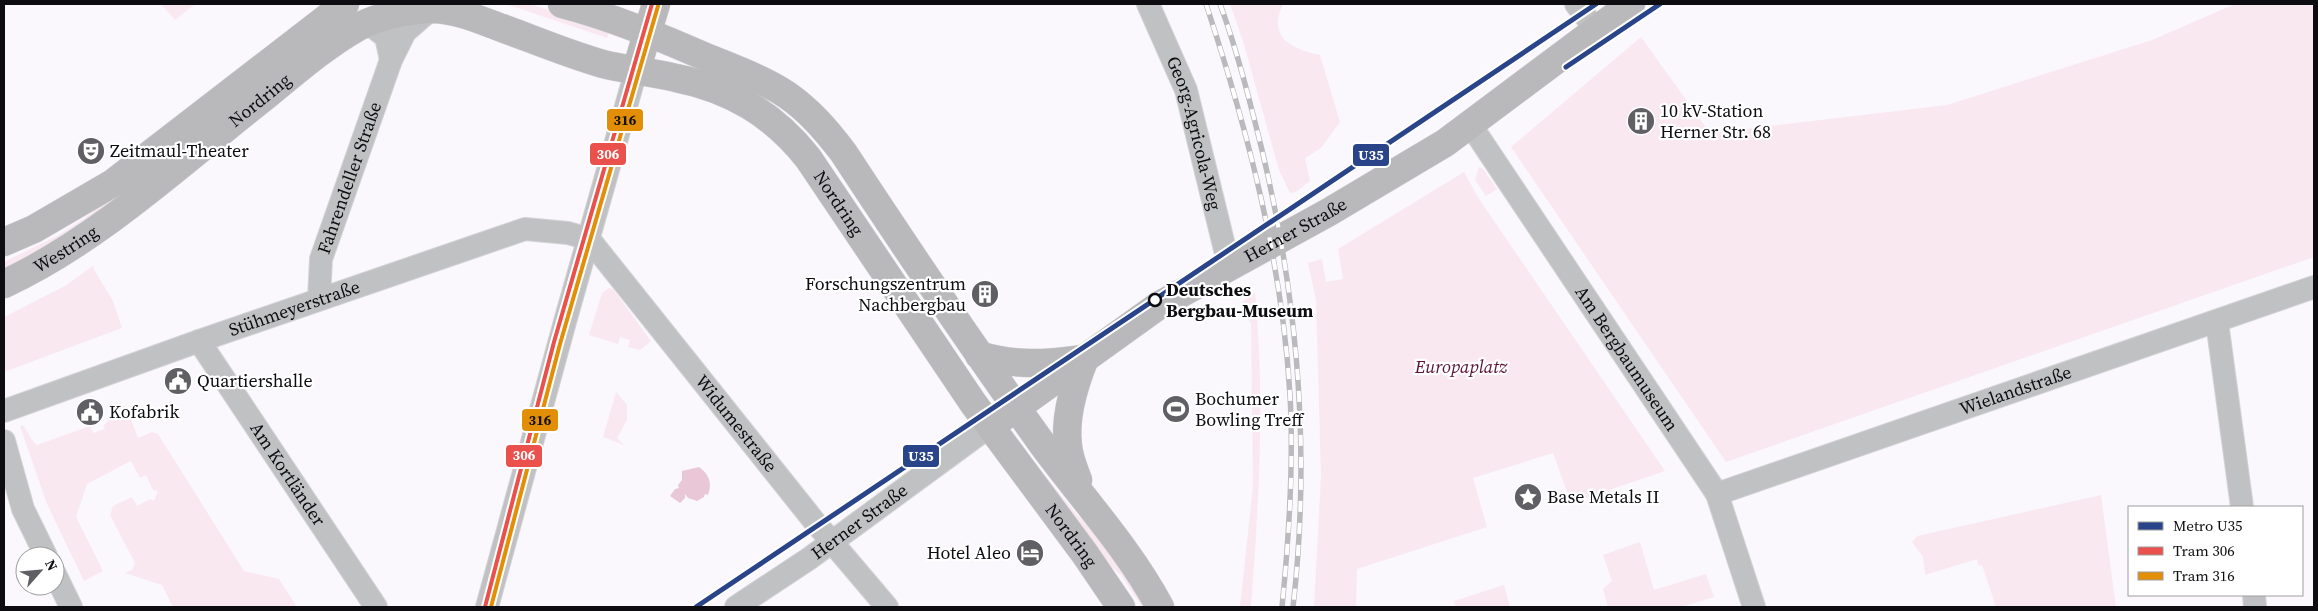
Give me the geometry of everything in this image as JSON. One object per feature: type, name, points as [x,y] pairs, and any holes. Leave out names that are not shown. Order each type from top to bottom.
[{"type":"main road","name":"Nordring","points":[[113,184],[279,53],[345,4]]},
{"type":"main road","points":[[636,71],[656,4]]},
{"type":"main road","name":"Herner Straße","points":[[990,426],[1158,306],[1405,168],[1470,124],[1631,4]]},
{"type":"main road","name":"Nordring","points":[[581,5],[763,81],[809,112],[843,152],[979,356],[1016,408],[1120,544],[1160,607]]},
{"type":"main road","name":"Nordring","points":[[125,207],[310,60],[356,28],[416,9],[457,12],[595,61],[693,82],[730,95],[769,118],[791,136],[808,158],[990,426],[1085,554],[1121,607]]},
{"type":"main road","name":"Westring","points":[[4,242],[34,229],[113,184]]},
{"type":"main road","name":"Westring","points":[[4,284],[54,258],[125,207]]},
{"type":"main road","points":[[979,356],[1017,364],[1043,364],[1085,358],[1074,390],[1068,436],[1071,458],[1084,498]]},
{"type":"street","name":"Georg-Agricola-Weg","points":[[1148,4],[1186,90],[1229,266]]},
{"type":"street","points":[[1576,4],[1596,30]]},
{"type":"street","name":"Fahrendeller Straße","points":[[319,299],[321,259],[391,60],[416,9]]},
{"type":"street","points":[[368,23],[386,37],[391,60]]},
{"type":"street","points":[[487,607],[636,71]]},
{"type":"street","name":"Am Bergbaumuseum","points":[[1470,124],[1717,494],[1754,607]]},
{"type":"street","name":"Stühmeyerstraße","points":[[4,411],[199,340],[525,229],[568,234],[589,239]]},
{"type":"street","name":"Widumestraße","points":[[589,239],[887,607]]},
{"type":"street","name":"Wielandstraße","points":[[1717,494],[2314,287]]},
{"type":"street","points":[[2217,322],[2242,506]]},
{"type":"street","name":"Am Kortländer","points":[[199,340],[376,607]]},
{"type":"street","name":"Herner Straße","points":[[736,607],[832,541],[990,426]]},
{"type":"street","points":[[4,441],[23,509],[41,546]]},
{"type":"street","points":[[4,484],[23,509]]},
{"type":"street","points":[[65,595],[71,607]]},
{"type":"green space","points":[[161,4],[195,4],[175,20]]},
{"type":"green space","points":[[506,4],[530,4],[610,29],[607,38]]},
{"type":"green space","points":[[1230,4],[1283,4],[1278,25],[1280,33],[1285,40],[1300,49],[1320,55],[1340,122],[1321,148],[1305,158],[1310,181],[1296,192],[1290,193],[1279,170],[1243,41]]},
{"type":"green space","points":[[2235,4],[2314,4],[2314,257],[1726,462],[1511,147],[1641,37],[1710,133],[1947,105],[2152,40]]},
{"type":"green space","points":[[263,78],[118,201],[4,275],[4,262],[59,235],[86,217]]},
{"type":"green space","points":[[1479,167],[1483,169],[1497,189],[1486,196],[1475,180]]},
{"type":"green space","name":"Europaplatz","points":[[1464,172],[1479,199],[1665,471],[1571,503],[1553,453],[1473,478],[1487,527],[1357,569],[1356,607],[1314,607],[1321,476],[1316,300],[1308,263],[1322,259],[1326,282],[1343,279],[1338,249]]},
{"type":"green space","points":[[94,265],[93,268],[113,301],[122,328],[4,372],[4,317],[65,286]]},
{"type":"green space","points":[[609,288],[613,289],[651,341],[640,350],[628,347],[630,340],[620,337],[618,344],[589,335],[602,293]]},
{"type":"green space","points":[[1255,292],[1260,371],[1260,450],[1251,607],[1240,607],[1253,486],[1251,324],[1241,303]]},
{"type":"green space","points":[[616,392],[627,405],[627,420],[617,438],[624,445],[603,437]]},
{"type":"green space","points":[[128,411],[138,438],[152,432],[158,434],[244,571],[279,579],[297,607],[173,607],[162,585],[125,573],[132,570],[135,563],[110,515],[113,506],[132,497],[137,506],[150,499],[154,501],[158,491],[153,490],[146,475],[140,478],[131,461],[87,484],[76,517],[103,571],[84,581],[47,504],[20,426],[23,425],[37,445],[90,426],[93,433],[105,429],[103,426],[109,420]]},
{"type":"green space","points":[[1034,462],[1078,516],[1089,524],[1149,607],[1142,607],[1121,575],[1100,557],[1029,465]]},
{"type":"green space","points":[[2101,495],[2116,607],[1996,607],[1982,565],[1979,566],[1977,559],[1925,575],[1923,557],[1912,542],[1917,536]]},
{"type":"green space","points":[[1640,542],[1654,590],[1706,574],[1714,597],[1681,607],[1608,607],[1603,589],[1612,581],[1603,555]]},
{"type":"green space","points":[[1504,585],[1510,607],[1456,607],[1454,601]]},
{"type":"shaded area","points":[[699,467],[705,472],[710,482],[708,495],[705,494],[704,497],[697,501],[688,498],[685,494],[685,498],[680,503],[670,496],[675,489],[679,488],[678,485],[682,480],[682,471]]},
{"type":"railway","points":[[1206,4],[1236,100],[1261,197],[1271,246],[1286,345],[1290,395],[1291,475],[1289,528],[1282,607]]},
{"type":"railway","points":[[1220,4],[1237,56],[1261,146],[1274,203],[1292,318],[1298,375],[1301,433],[1301,491],[1293,607]]},
{"type":"metro line","name":"U35","points":[[696,607],[1596,4]]},
{"type":"metro line","name":"U35","points":[[1566,67],[1660,4]]},
{"type":"tram line","name":"306","points":[[485,607],[554,342],[652,4]]},
{"type":"tram line","name":"316","points":[[491,607],[560,344],[658,6]]},
{"type":"place","name":"10 kV-Station Herner Str. 68","points":[[1641,121]]},
{"type":"place","name":"Zeitmaul-Theater","points":[[91,151]]},
{"type":"place","name":"Forschungszentrum Nachbergbau","points":[[985,294]]},
{"type":"place","name":"Deutsches Bergbau-Museum","points":[[1155,300]]},
{"type":"place","name":"Quartiershalle","points":[[178,381]]},
{"type":"place","name":"Bochumer Bowling Treff","points":[[1176,409]]},
{"type":"place","name":"Kofabrik","points":[[90,412]]},
{"type":"place","name":"Base Metals II","points":[[1528,497]]},
{"type":"place","name":"Hotel Aleo","points":[[1030,553]]}]
